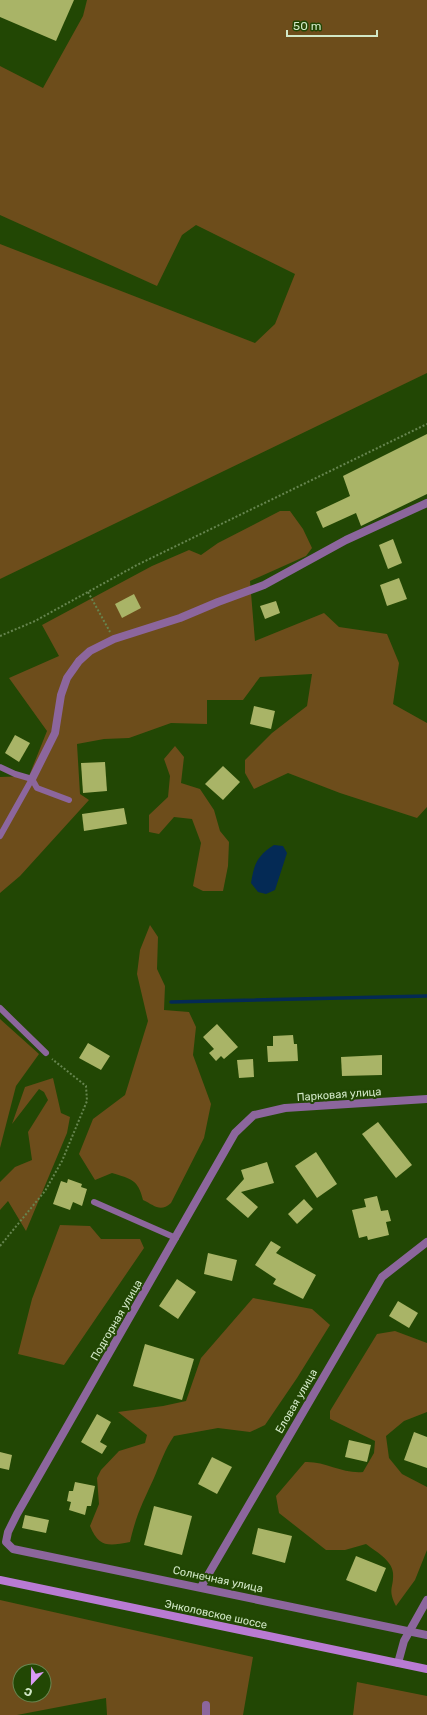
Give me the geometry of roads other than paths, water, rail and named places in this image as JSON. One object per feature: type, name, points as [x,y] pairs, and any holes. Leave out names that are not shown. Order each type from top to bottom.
[{"type":"main road","name":"Энколовское шоссе","points":[[0,1580],[427,1669]]},
{"type":"street","points":[[32,779],[54,733],[61,695],[67,678],[79,661],[90,651],[114,639],[180,618],[264,585],[346,540],[427,503]]},
{"type":"street","name":"Парковая улица","points":[[254,1115],[285,1108],[427,1099]]},
{"type":"street","name":"Подгорная улица","points":[[3,1542],[17,1514],[235,1133],[254,1115]]},
{"type":"street","name":"Еловая улица","points":[[201,1587],[382,1277],[427,1242]]},
{"type":"street","name":"Солнечная улица","points":[[3,1542],[13,1548],[427,1635]]},
{"type":"street","points":[[398,1663],[404,1641],[427,1600]]},
{"type":"street","points":[[206,1705],[206,1715]]},
{"type":"lane","points":[[0,767],[15,774],[32,779],[37,788],[69,800]]},
{"type":"lane","points":[[0,836],[32,779]]},
{"type":"lane","points":[[0,1008],[46,1053]]},
{"type":"lane","points":[[94,1202],[176,1238]]},
{"type":"water","points":[[274,845],[283,846],[287,853],[275,890],[266,894],[258,892],[251,883],[253,871],[260,857]]},
{"type":"waterway","points":[[171,1002],[427,996]]}]
